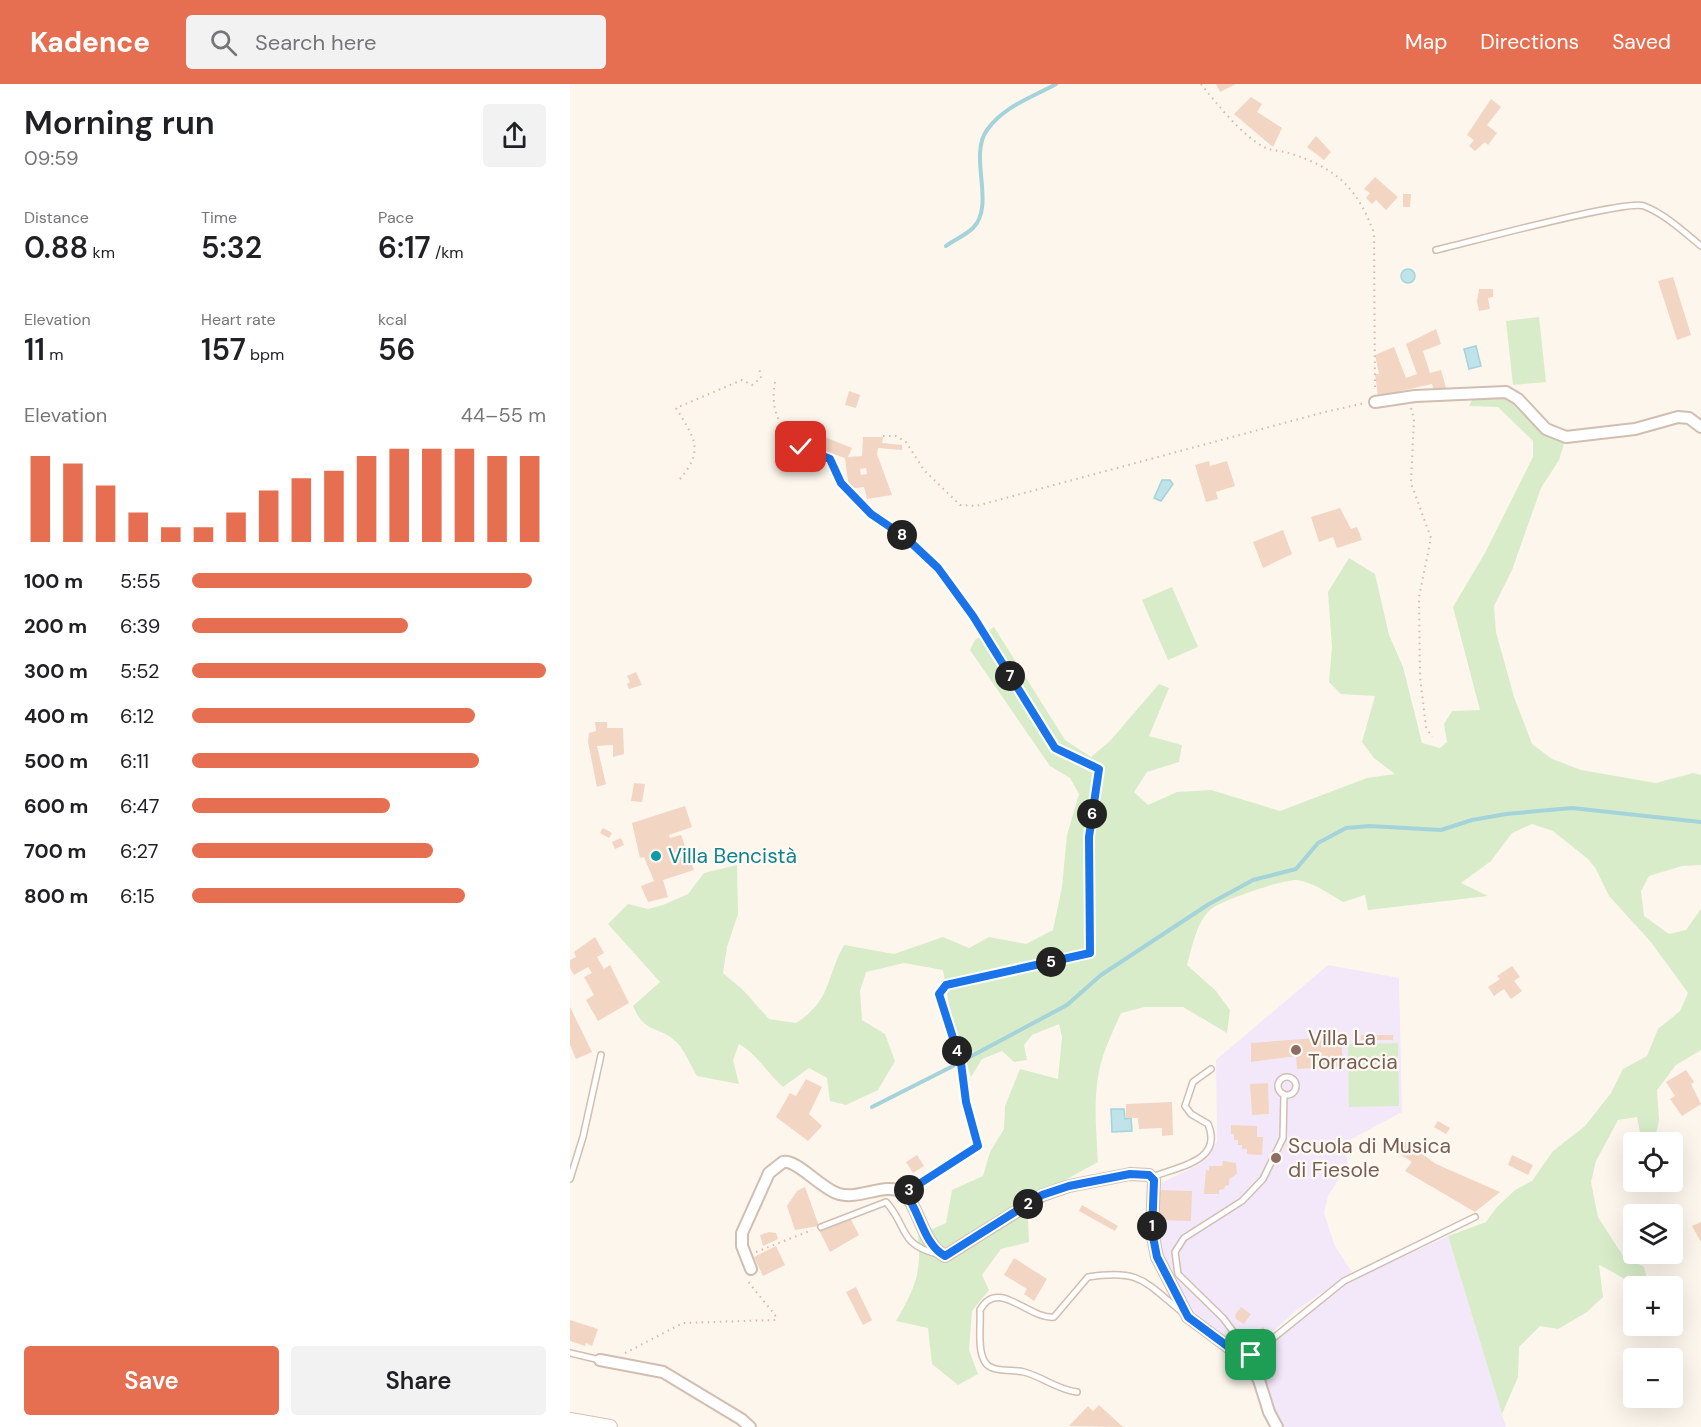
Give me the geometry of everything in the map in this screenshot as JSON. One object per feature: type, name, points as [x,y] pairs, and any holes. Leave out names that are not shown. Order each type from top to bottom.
[{"type":"main road","points":[[570,1420],[610,1427]]},
{"type":"street","points":[[1375,402],[1506,392],[1518,399],[1546,429],[1566,437],[1635,429],[1678,417],[1689,418],[1701,427]]},
{"type":"street","points":[[751,1269],[742,1246],[742,1233],[769,1173],[783,1162],[794,1163],[817,1183],[839,1194],[856,1195],[893,1189],[905,1193],[925,1231],[942,1255],[948,1255],[1042,1195],[1069,1186],[1130,1174],[1144,1174],[1152,1177],[1153,1245],[1188,1317],[1249,1358],[1277,1427]]},
{"type":"street","points":[[600,1360],[663,1372],[723,1407],[750,1427]]},
{"type":"lane","points":[[1437,250],[1610,208],[1642,205],[1677,226],[1701,246]]},
{"type":"lane","points":[[570,1179],[583,1137],[601,1055]]},
{"type":"lane","points":[[1152,1177],[1196,1162],[1207,1151],[1212,1137],[1208,1124],[1191,1114],[1185,1106],[1193,1082],[1210,1070]]},
{"type":"lane","points":[[1284,1094],[1283,1138],[1263,1179],[1242,1201],[1184,1239],[1174,1252],[1178,1274],[1223,1318],[1249,1358],[1344,1281],[1475,1217]]},
{"type":"lane","points":[[820,1227],[886,1202],[908,1241],[924,1250],[942,1255]]},
{"type":"lane","points":[[1077,1392],[1062,1390],[1044,1379],[1023,1372],[991,1368],[986,1365],[982,1357],[980,1310],[983,1305],[998,1297],[1004,1297],[1038,1315],[1054,1317],[1088,1277],[1112,1274],[1139,1278],[1188,1317]]},
{"type":"lane","points":[[570,1353],[600,1360]]},
{"type":"path","points":[[883,436],[896,436],[906,442],[924,470],[960,505],[976,506],[1324,412],[1375,402],[1374,233],[1368,216],[1347,184],[1329,168],[1287,152],[1267,148],[1248,134],[1201,84]]},
{"type":"path","points":[[680,479],[695,458],[694,439],[676,408],[742,380],[752,385],[761,378],[759,367]]},
{"type":"path","points":[[775,382],[772,396],[778,421],[801,447],[830,459],[841,483],[871,514],[905,537],[938,568],[973,616],[1055,748],[1099,769],[1089,837],[1090,953],[946,985],[939,994],[961,1063],[966,1102],[978,1146],[905,1193]]},
{"type":"path","points":[[1406,398],[1414,419],[1411,483],[1431,538],[1419,597],[1420,677],[1426,727],[1432,736]]},
{"type":"path","points":[[746,1257],[820,1227]]},
{"type":"path","points":[[614,1362],[633,1348],[683,1323],[776,1320],[775,1315],[744,1277],[751,1269]]},
{"type":"shaded area","name":"Scuola di Musica di Fiesole","points":[[1328,965],[1399,978],[1402,1112],[1344,1143],[1348,1165],[1328,1196],[1324,1213],[1335,1246],[1352,1272],[1298,1309],[1246,1355],[1192,1315],[1164,1265],[1157,1243],[1157,1185],[1200,1164],[1217,1142],[1216,1060]]},
{"type":"shaded area","points":[[1448,1236],[1506,1427],[1281,1427],[1255,1368],[1257,1355],[1342,1285]]},
{"type":"green space","points":[[1539,317],[1546,382],[1513,385],[1506,321]]},
{"type":"green space","points":[[1506,392],[1546,429],[1566,437],[1559,460],[1541,488],[1512,570],[1494,606],[1496,632],[1514,697],[1532,744],[1552,759],[1581,770],[1656,783],[1693,773],[1701,775],[1701,865],[1682,866],[1649,876],[1641,891],[1644,916],[1669,934],[1686,930],[1701,909],[1701,1050],[1676,1065],[1657,1090],[1659,1120],[1656,1132],[1640,1132],[1637,1117],[1618,1120],[1596,1161],[1591,1182],[1598,1217],[1623,1256],[1623,1264],[1638,1264],[1644,1267],[1646,1276],[1623,1276],[1623,1278],[1599,1265],[1603,1297],[1587,1312],[1558,1329],[1540,1326],[1519,1347],[1518,1377],[1502,1414],[1448,1236],[1486,1222],[1497,1207],[1515,1190],[1532,1181],[1553,1151],[1585,1126],[1611,1093],[1623,1069],[1647,1056],[1658,1029],[1680,1011],[1688,993],[1651,942],[1609,896],[1596,869],[1588,859],[1553,831],[1532,824],[1512,833],[1491,861],[1461,883],[1488,896],[1368,910],[1365,895],[1343,902],[1315,886],[1297,880],[1252,891],[1210,910],[1198,929],[1187,965],[1216,991],[1230,1010],[1227,1033],[1183,1007],[1145,1007],[1121,1013],[1103,1056],[1097,1082],[1098,1162],[1056,1185],[1028,1219],[1029,1242],[1001,1249],[982,1275],[989,1290],[972,1311],[969,1350],[978,1374],[958,1385],[932,1364],[928,1328],[896,1321],[916,1280],[919,1260],[918,1235],[946,1223],[952,1190],[983,1176],[990,1152],[1004,1129],[1005,1106],[1020,1069],[1058,1079],[1062,1037],[1059,1024],[1032,1035],[1024,1045],[1027,1060],[1014,1062],[1002,1051],[982,1059],[971,1077],[950,1010],[943,970],[904,963],[866,972],[860,991],[862,1020],[885,1034],[895,1061],[878,1090],[846,1105],[830,1101],[827,1078],[809,1068],[783,1087],[751,1053],[739,1044],[733,1060],[739,1084],[697,1076],[679,1045],[664,1033],[647,1026],[638,1015],[633,1006],[660,982],[608,924],[628,904],[648,909],[663,905],[688,894],[704,873],[737,865],[738,914],[727,947],[723,973],[743,990],[769,1019],[796,1023],[816,1006],[822,997],[844,945],[894,954],[943,937],[969,948],[989,937],[1026,944],[1053,930],[1062,887],[1067,835],[1079,794],[1070,778],[1050,766],[970,650],[975,640],[994,627],[1065,740],[1091,757],[1110,741],[1159,684],[1169,688],[1149,736],[1182,745],[1179,762],[1147,772],[1134,792],[1148,805],[1177,792],[1211,790],[1280,811],[1367,778],[1395,774],[1374,758],[1362,742],[1375,696],[1341,694],[1329,682],[1332,647],[1328,592],[1349,558],[1375,574],[1389,635],[1403,667],[1422,743],[1440,748],[1447,742],[1444,724],[1452,711],[1480,710],[1453,607],[1485,553],[1533,457],[1533,441],[1498,407],[1469,406],[1476,393]]},
{"type":"green space","points":[[1172,587],[1198,647],[1168,660],[1142,600]]},
{"type":"green space","points":[[1398,1043],[1399,1106],[1349,1107],[1348,1044]]},
{"type":"water","points":[[1408,269],[1413,271],[1415,276],[1413,281],[1408,283],[1403,281],[1401,276],[1403,271]]},
{"type":"water","points":[[1476,346],[1481,366],[1469,369],[1464,349]]},
{"type":"water","points":[[1162,480],[1170,480],[1173,484],[1161,501],[1154,498]]},
{"type":"water","points":[[1111,1109],[1124,1109],[1125,1119],[1131,1118],[1132,1131],[1112,1132]]},
{"type":"building","points":[[1216,84],[1236,84],[1220,92]]},
{"type":"building","points":[[1251,97],[1262,104],[1257,112],[1282,128],[1273,147],[1234,114]]},
{"type":"building","points":[[1491,99],[1501,107],[1487,125],[1497,133],[1488,145],[1485,142],[1475,151],[1469,146],[1474,140],[1467,135]]},
{"type":"building","points":[[1316,136],[1331,152],[1324,160],[1307,147]]},
{"type":"building","points":[[1375,177],[1398,197],[1386,210],[1376,200],[1372,204],[1366,198],[1370,193],[1364,189]]},
{"type":"building","points":[[1403,194],[1411,194],[1410,207],[1403,207]]},
{"type":"building","points":[[1673,277],[1691,335],[1677,340],[1658,281]]},
{"type":"building","points":[[1479,289],[1493,289],[1493,297],[1488,298],[1490,309],[1479,311],[1477,301]]},
{"type":"building","points":[[1436,329],[1441,344],[1423,351],[1430,373],[1441,370],[1446,388],[1433,388],[1432,384],[1378,396],[1375,374],[1379,374],[1375,355],[1394,347],[1406,378],[1417,374],[1406,344]]},
{"type":"building","points":[[849,391],[860,395],[856,408],[845,405]]},
{"type":"building","points":[[809,431],[852,448],[848,457],[862,456],[863,437],[883,437],[882,443],[902,445],[902,450],[878,448],[877,454],[892,495],[867,499],[864,487],[849,489],[845,458],[801,443]],"holes":[[[866,468],[867,474],[861,475],[860,469]]]},
{"type":"building","points":[[1209,461],[1210,466],[1227,461],[1235,486],[1216,492],[1218,499],[1206,502],[1195,465]]},
{"type":"building","points":[[1340,508],[1351,529],[1357,527],[1362,540],[1337,548],[1333,537],[1319,542],[1311,517]]},
{"type":"building","points":[[1283,530],[1292,554],[1263,568],[1253,542]]},
{"type":"building","points":[[636,672],[642,685],[629,689],[627,684],[630,682],[627,676]]},
{"type":"building","points":[[595,722],[607,722],[607,728],[623,728],[624,754],[613,757],[613,745],[597,746],[606,784],[597,787],[588,742],[589,733],[596,731]]},
{"type":"building","points":[[634,783],[645,784],[642,802],[631,801]]},
{"type":"building","name":"Villa Bencistà","points":[[685,806],[692,827],[669,835],[670,838],[681,835],[686,849],[672,854],[674,859],[688,854],[694,870],[663,880],[668,897],[648,902],[641,886],[654,881],[644,857],[640,858],[632,823]]},
{"type":"building","points":[[603,828],[612,833],[609,838],[600,833]]},
{"type":"building","points":[[621,838],[624,845],[615,849],[612,842]]},
{"type":"building","points":[[595,937],[604,953],[597,957],[604,969],[610,965],[629,1003],[598,1021],[586,1000],[594,995],[584,977],[592,973],[588,967],[574,975],[570,968],[570,960],[576,957],[574,952]]},
{"type":"building","points":[[1512,966],[1520,977],[1514,981],[1522,991],[1511,999],[1504,989],[1494,996],[1488,987],[1500,979],[1497,976]]},
{"type":"building","points":[[570,1007],[592,1052],[576,1059],[570,1045]]},
{"type":"building","name":"Villa La Torraccia","points":[[1329,1034],[1341,1034],[1343,1066],[1297,1069],[1296,1056],[1251,1062],[1251,1043],[1329,1037]]},
{"type":"building","points":[[1361,1035],[1393,1035],[1393,1040],[1361,1040]]},
{"type":"building","points":[[1686,1070],[1694,1082],[1691,1084],[1701,1104],[1682,1116],[1670,1099],[1675,1096],[1666,1082]]},
{"type":"building","points":[[806,1079],[822,1087],[809,1114],[822,1126],[808,1141],[776,1117],[790,1093],[796,1096]]},
{"type":"building","points":[[1268,1083],[1269,1114],[1252,1115],[1250,1084]]},
{"type":"building","points":[[1172,1102],[1173,1135],[1162,1136],[1162,1128],[1139,1129],[1138,1118],[1126,1118],[1126,1104]]},
{"type":"building","points":[[1438,1121],[1450,1128],[1446,1134],[1434,1127]]},
{"type":"building","points":[[1231,1125],[1257,1126],[1257,1137],[1263,1137],[1262,1155],[1247,1154],[1247,1149],[1242,1149],[1242,1145],[1238,1145],[1238,1140],[1234,1140]]},
{"type":"building","points":[[1403,1140],[1436,1164],[1500,1192],[1475,1212],[1405,1171],[1412,1162],[1395,1151]]},
{"type":"building","points":[[917,1155],[924,1166],[913,1173],[906,1162]]},
{"type":"building","points":[[1512,1155],[1533,1165],[1528,1175],[1508,1165]]},
{"type":"building","points":[[1223,1161],[1236,1163],[1237,1174],[1229,1179],[1229,1185],[1219,1190],[1219,1194],[1204,1194],[1206,1170],[1209,1171],[1209,1166],[1222,1166]]},
{"type":"building","points":[[805,1187],[819,1226],[795,1230],[787,1206],[797,1191]]},
{"type":"building","points":[[1159,1190],[1192,1191],[1191,1221],[1158,1220]]},
{"type":"building","points":[[1082,1205],[1118,1226],[1115,1231],[1079,1211]]},
{"type":"building","points":[[850,1218],[859,1235],[830,1252],[819,1230]]},
{"type":"building","points":[[1701,1222],[1701,1242],[1692,1226]]},
{"type":"building","points":[[769,1232],[776,1233],[778,1239],[763,1246],[760,1235]]},
{"type":"building","points":[[776,1246],[785,1265],[763,1276],[754,1257]]},
{"type":"building","points":[[1014,1258],[1047,1279],[1034,1301],[1024,1294],[1027,1289],[1004,1275]]},
{"type":"building","points":[[856,1287],[872,1320],[863,1325],[846,1292]]},
{"type":"building","points":[[1241,1307],[1251,1314],[1244,1324],[1236,1319],[1235,1315]]},
{"type":"building","points":[[570,1320],[598,1329],[592,1346],[570,1341]]},
{"type":"building","points":[[1263,1327],[1268,1335],[1257,1345],[1249,1344],[1246,1339]]},
{"type":"building","points":[[1099,1405],[1123,1427],[1069,1426],[1088,1406],[1093,1411]]},
{"type":"waterway","points":[[946,246],[970,231],[979,218],[983,194],[980,153],[987,130],[1001,115],[1056,84]]},
{"type":"waterway","points":[[966,1059],[1067,1005],[1101,975],[1209,904],[1253,880],[1296,869],[1318,843],[1346,828],[1370,826],[1441,830],[1472,820],[1506,814],[1572,808],[1701,822]]},
{"type":"waterway","points":[[872,1107],[955,1065]]},
{"type":"place","name":"Villa Bencistà","points":[[656,856]]},
{"type":"place","name":"Villa La Torraccia","points":[[1296,1050]]},
{"type":"place","name":"Scuola di Musica di Fiesole","points":[[1276,1158]]},
{"type":"route","points":[[801,447],[830,459],[841,483],[871,514],[905,537],[938,568],[973,616],[1055,748],[1099,769],[1089,837],[1090,953],[946,985],[939,994],[961,1063],[966,1102],[978,1146],[905,1193],[925,1231],[938,1251],[945,1256],[1042,1195],[1069,1186],[1130,1174],[1149,1175],[1154,1180],[1153,1245],[1188,1317],[1246,1360],[1251,1355]]}]
